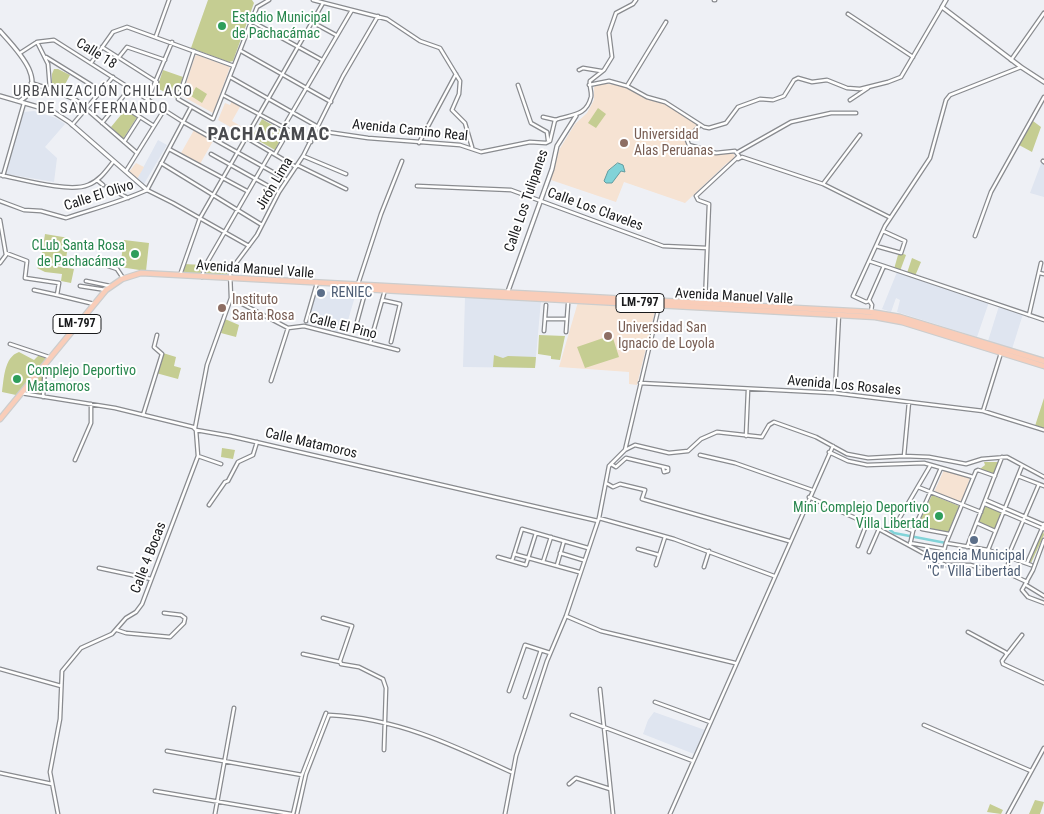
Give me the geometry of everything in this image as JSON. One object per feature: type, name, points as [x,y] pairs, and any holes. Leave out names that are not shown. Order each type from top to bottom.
[{"type":"main road","name":"LM-797","points":[[0,419],[2,412],[110,286],[123,278],[141,273],[180,275]]},
{"type":"main road","name":"Avenida Manuel Valle","points":[[180,275],[366,289],[412,290]]},
{"type":"main road","name":"Avenida Manuel Valle","points":[[317,285],[358,285],[412,290],[839,312],[871,312],[900,317],[1044,366]]},
{"type":"main road","name":"Avenida Manuel Valle","points":[[839,312],[884,318],[1044,361]]},
{"type":"street","points":[[156,36],[169,0]]},
{"type":"street","points":[[258,0],[262,2]]},
{"type":"street","points":[[194,51],[178,99],[214,119],[257,7],[262,2],[269,0]]},
{"type":"street","points":[[313,0],[378,16],[395,23],[420,41],[440,48],[461,86],[452,110],[465,123],[472,148]]},
{"type":"street","points":[[543,117],[557,120],[576,116],[585,110],[590,98],[589,85],[595,76],[603,72],[613,55],[609,33],[616,13],[633,4],[636,0]]},
{"type":"street","points":[[850,100],[872,87],[900,77],[946,0]]},
{"type":"street","points":[[180,275],[200,218],[239,153],[323,3]]},
{"type":"street","points":[[942,6],[1020,67],[1044,82]]},
{"type":"street","points":[[284,128],[352,10]]},
{"type":"street","points":[[1011,60],[1044,13]]},
{"type":"street","points":[[848,14],[913,57]]},
{"type":"street","name":"Jirón Lima","points":[[229,279],[231,269],[262,226],[279,192],[311,142],[378,16]]},
{"type":"street","points":[[251,21],[322,60]]},
{"type":"street","points":[[312,22],[336,35]]},
{"type":"street","points":[[627,86],[666,22]]},
{"type":"street","points":[[91,63],[114,32],[123,27],[156,36],[234,66]]},
{"type":"street","points":[[0,32],[20,53],[29,68],[31,83],[28,93],[31,105]]},
{"type":"street","name":"Calle 18","points":[[37,42],[54,40],[183,122],[287,180]]},
{"type":"street","points":[[20,53],[37,42],[46,57],[50,72],[50,88]]},
{"type":"street","points":[[148,99],[157,82],[172,42]]},
{"type":"street","points":[[102,47],[157,82]]},
{"type":"street","points":[[119,57],[125,48],[129,47],[165,60]]},
{"type":"street","points":[[240,51],[331,102]]},
{"type":"street","points":[[46,57],[101,91]]},
{"type":"street","points":[[50,72],[60,67]]},
{"type":"street","points":[[871,312],[872,305],[869,302],[853,296],[890,217],[930,158],[948,98],[1020,67]]},
{"type":"street","points":[[579,70],[583,68],[603,72]]},
{"type":"street","points":[[419,143],[456,74]]},
{"type":"street","points":[[72,125],[113,77]]},
{"type":"street","name":"Avenida Camino Real","points":[[230,77],[270,98],[318,128],[368,138],[460,145],[485,152],[530,142],[546,143]]},
{"type":"street","points":[[589,85],[605,81],[627,86],[647,97],[665,102],[709,128],[726,123],[738,107],[760,99],[779,99],[784,96],[794,80],[798,78],[812,82],[827,80],[847,88],[872,87]]},
{"type":"street","points":[[31,83],[50,88],[70,97],[86,108],[137,153]]},
{"type":"street","points":[[518,85],[531,124],[548,132],[546,143]]},
{"type":"street","points":[[102,122],[130,88]]},
{"type":"street","points":[[19,101],[28,93]]},
{"type":"street","points":[[223,95],[311,142]]},
{"type":"street","points":[[0,96],[52,111],[72,125],[147,190],[249,246]]},
{"type":"street","points":[[975,236],[991,192],[1044,97]]},
{"type":"street","points":[[24,103],[2,175],[73,187],[86,186],[97,180],[113,162]]},
{"type":"street","points":[[118,103],[154,126]]},
{"type":"street","points":[[147,190],[192,107]]},
{"type":"street","points":[[125,172],[165,110]]},
{"type":"street","points":[[701,125],[687,140],[689,145],[716,152],[738,152],[791,122],[831,112],[856,113]]},
{"type":"street","name":"Calle Los Tulipanes","points":[[507,295],[558,146],[576,116]]},
{"type":"street","points":[[124,142],[140,117]]},
{"type":"street","points":[[546,143],[550,141],[553,124],[557,120]]},
{"type":"street","points":[[275,154],[289,130]]},
{"type":"street","points":[[823,184],[860,135]]},
{"type":"street","points":[[247,138],[297,166],[346,188]]},
{"type":"street","points":[[169,149],[247,191]]},
{"type":"street","points":[[202,277],[205,266],[271,152]]},
{"type":"street","points":[[738,152],[738,159]]},
{"type":"street","points":[[211,154],[279,192]]},
{"type":"street","points":[[303,156],[346,174]]},
{"type":"street","points":[[705,305],[709,204],[698,200],[697,194],[726,167],[738,159],[742,158],[823,184],[890,217]]},
{"type":"street","points":[[358,285],[383,210],[402,161]]},
{"type":"street","points":[[162,163],[262,226]]},
{"type":"street","points":[[97,180],[103,185]]},
{"type":"street","name":"Calle Los Claveles","points":[[417,186],[499,188],[540,200],[663,246],[707,248]]},
{"type":"street","points":[[108,187],[115,193],[125,195],[128,198]]},
{"type":"street","name":"Calle El Olivo","points":[[0,201],[24,210],[41,211],[62,219],[147,190]]},
{"type":"street","points":[[0,220],[6,253],[0,263]]},
{"type":"street","points":[[876,246],[901,253],[905,241],[883,230]]},
{"type":"street","points":[[6,253],[27,261],[25,278],[59,283],[57,295]]},
{"type":"street","points":[[869,261],[1044,320]]},
{"type":"street","points":[[1029,315],[1041,263]]},
{"type":"street","points":[[105,265],[117,269],[123,278]]},
{"type":"street","points":[[869,302],[884,266]]},
{"type":"street","points":[[1039,273],[1044,274]]},
{"type":"street","name":"Calle 4 Bocas","points":[[58,814],[52,784],[51,766],[60,719],[62,671],[76,652],[88,643],[117,630],[126,618],[136,612],[142,604],[198,456],[195,429],[207,365],[231,298],[229,279]]},
{"type":"street","points":[[86,282],[110,286]]},
{"type":"street","points":[[306,322],[317,285]]},
{"type":"street","points":[[80,286],[106,290]]},
{"type":"street","points":[[357,322],[366,289]]},
{"type":"street","points":[[34,290],[94,304]]},
{"type":"street","points":[[370,343],[385,290]]},
{"type":"street","name":"Calle El Pino","points":[[231,298],[288,328],[304,326],[398,350]]},
{"type":"street","points":[[382,300],[400,304],[391,342]]},
{"type":"street","points":[[625,450],[660,303]]},
{"type":"street","points":[[566,332],[568,304]]},
{"type":"street","points":[[544,331],[546,305]]},
{"type":"street","points":[[836,393],[839,312]]},
{"type":"street","points":[[545,319],[567,319]]},
{"type":"street","points":[[271,381],[288,328]]},
{"type":"street","points":[[143,415],[162,353],[154,347],[157,335]]},
{"type":"street","points":[[10,344],[49,357]]},
{"type":"street","points":[[984,411],[1002,351]]},
{"type":"street","points":[[43,397],[45,362]]},
{"type":"street","name":"Avenida Los Rosales","points":[[640,383],[836,393],[984,411],[1044,430]]},
{"type":"street","points":[[746,436],[748,390]]},
{"type":"street","name":"Calle Matamoros","points":[[20,393],[91,404],[143,415],[195,429],[598,520],[665,537],[709,551],[774,576]]},
{"type":"street","points":[[904,456],[909,402]]},
{"type":"street","points":[[75,460],[91,423],[91,404]]},
{"type":"street","points":[[505,814],[511,772],[550,652],[566,616],[598,520],[610,464],[625,450],[640,445],[664,453],[688,451],[710,434],[717,432],[762,437],[769,424],[774,422],[816,437],[848,454],[868,458],[929,457],[966,464],[1002,457],[1012,459],[1044,477]]},
{"type":"street","points":[[209,505],[225,482],[228,482],[238,462],[253,456],[257,442]]},
{"type":"street","points":[[670,814],[789,541],[833,446]]},
{"type":"street","points":[[829,452],[848,461],[867,465],[903,462],[924,463],[973,477]]},
{"type":"street","points":[[700,455],[735,463],[812,490]]},
{"type":"street","points":[[198,456],[221,464]]},
{"type":"street","points":[[968,547],[1002,457]]},
{"type":"street","points":[[610,464],[616,467],[626,458],[663,468]]},
{"type":"street","points":[[913,531],[896,524],[930,466]]},
{"type":"street","points":[[988,550],[1022,466]]},
{"type":"street","points":[[910,544],[913,531],[942,468]]},
{"type":"street","points":[[941,562],[949,534],[973,477],[978,470],[995,476]]},
{"type":"street","points":[[1018,476],[1044,486]]},
{"type":"street","points":[[606,483],[613,487],[620,484],[646,490],[642,499],[789,541]]},
{"type":"street","points":[[1005,572],[1038,484]]},
{"type":"street","points":[[918,487],[981,512]]},
{"type":"street","points":[[809,497],[910,544],[950,566],[970,565],[1005,572],[1027,583],[1044,596]]},
{"type":"street","points":[[985,502],[1044,526],[1027,563]]},
{"type":"street","points":[[858,546],[867,523]]},
{"type":"street","points":[[977,523],[995,531]]},
{"type":"street","points":[[512,561],[522,529],[588,548]]},
{"type":"street","points":[[869,552],[879,529]]},
{"type":"street","points":[[922,529],[949,534]]},
{"type":"street","points":[[498,557],[526,565],[536,533]]},
{"type":"street","points":[[543,562],[551,537]]},
{"type":"street","points":[[656,565],[665,537]]},
{"type":"street","points":[[1044,540],[1027,583],[1022,590],[1023,593],[1044,604]]},
{"type":"street","points":[[557,566],[564,541]]},
{"type":"street","points":[[946,543],[988,550],[1031,565]]},
{"type":"street","points":[[910,544],[944,550]]},
{"type":"street","points":[[638,549],[659,555]]},
{"type":"street","points":[[704,567],[709,551]]},
{"type":"street","points":[[560,553],[584,560]]},
{"type":"street","points":[[514,554],[580,572]]},
{"type":"street","points":[[100,568],[151,579]]},
{"type":"street","points":[[117,630],[126,633],[170,636],[185,618],[164,613]]},
{"type":"street","points":[[566,616],[601,632],[735,663]]},
{"type":"street","points":[[323,618],[352,626],[340,662]]},
{"type":"street","points":[[968,632],[1007,654]]},
{"type":"street","points":[[1022,635],[1002,661],[1003,664],[1044,683]]},
{"type":"street","points":[[509,691],[525,645],[550,652]]},
{"type":"street","points":[[524,697],[541,650]]},
{"type":"street","points":[[303,654],[360,667],[367,673],[383,679],[386,688],[384,750]]},
{"type":"street","points":[[0,669],[61,686]]},
{"type":"street","points":[[600,689],[613,814]]},
{"type":"street","points":[[655,702],[710,722]]},
{"type":"street","points":[[215,814],[234,708]]},
{"type":"street","points":[[294,814],[302,775],[326,713]]},
{"type":"street","points":[[294,814],[306,774],[328,715],[386,723],[444,740],[511,772]]},
{"type":"street","points":[[572,715],[693,761]]},
{"type":"street","points":[[924,726],[1031,771]]},
{"type":"street","points":[[1008,814],[1044,748]]},
{"type":"street","points":[[167,751],[302,775]]},
{"type":"street","points":[[0,773],[52,784]]},
{"type":"street","points":[[569,784],[576,778],[610,789]]},
{"type":"street","points":[[155,791],[294,814]]},
{"type":"shaded area","points":[[197,55],[230,67],[213,113],[182,96],[195,56]]},
{"type":"shaded area","name":"Universidad Alas Peruanas","points":[[601,83],[623,86],[656,102],[666,103],[696,123],[697,125],[685,140],[688,146],[713,154],[734,154],[735,158],[726,164],[685,203],[624,182],[616,202],[551,180],[559,150],[575,124],[587,113],[594,100],[594,87]]},
{"type":"shaded area","points":[[232,100],[241,105],[232,121],[249,131],[246,136],[218,120],[225,103],[230,105]]},
{"type":"shaded area","points":[[34,111],[56,118],[65,124],[45,147],[57,158],[54,182],[6,174],[23,112]]},
{"type":"shaded area","points":[[194,130],[213,141],[200,164],[181,153]]},
{"type":"shaded area","points":[[158,140],[167,145],[144,184],[137,179]]},
{"type":"shaded area","points":[[1042,161],[1044,163],[1044,197],[1030,193]]},
{"type":"shaded area","points":[[136,163],[144,167],[137,179],[129,172]]},
{"type":"shaded area","points":[[897,272],[989,302],[977,337],[897,312],[900,300],[896,298],[891,312],[882,309]]},
{"type":"shaded area","points":[[317,291],[356,293],[344,334],[307,323]]},
{"type":"shaded area","points":[[465,297],[541,300],[535,368],[463,367]]},
{"type":"shaded area","name":"Universidad San Ignacio de Loyola","points":[[578,302],[656,307],[637,385],[629,384],[629,372],[559,367]]},
{"type":"shaded area","points":[[999,306],[1023,314],[1012,349],[988,341]]},
{"type":"shaded area","points":[[944,470],[970,478],[961,502],[934,492]]},
{"type":"shaded area","points":[[654,712],[705,730],[694,754],[643,734],[648,720]]},
{"type":"green space","name":"Estadio Municipal de Pachacámac","points":[[208,0],[252,0],[254,3],[233,61],[229,62],[191,48]]},
{"type":"green space","points":[[54,69],[70,75],[62,90],[52,87]]},
{"type":"green space","points":[[163,70],[183,77],[176,98],[157,88]]},
{"type":"green space","points":[[196,87],[207,94],[202,103],[191,96]]},
{"type":"green space","points":[[598,108],[606,114],[596,128],[588,123]]},
{"type":"green space","points":[[125,110],[137,117],[123,139],[111,127]]},
{"type":"green space","points":[[262,119],[284,132],[275,150],[252,137]]},
{"type":"green space","points":[[1033,121],[1041,127],[1032,152],[1019,145]]},
{"type":"green space","points":[[45,234],[69,238],[65,266],[41,261]]},
{"type":"green space","name":"CLub Santa Rosa de Pachacámac","points":[[124,240],[149,243],[146,271],[120,267]]},
{"type":"green space","points":[[901,253],[906,255],[900,271],[894,269],[898,255]]},
{"type":"green space","points":[[912,258],[921,262],[915,276],[907,273]]},
{"type":"green space","points":[[42,264],[74,269],[71,283],[61,281],[62,274],[45,272],[37,268]]},
{"type":"green space","points":[[184,264],[203,265],[200,274],[182,273]]},
{"type":"green space","points":[[208,265],[230,267],[226,276],[206,274],[204,272]]},
{"type":"green space","points":[[225,319],[239,325],[236,337],[221,333]]},
{"type":"green space","points":[[539,335],[565,336],[560,360],[538,354]]},
{"type":"green space","points":[[612,335],[619,357],[585,368],[577,347]]},
{"type":"green space","name":"Complejo Deportivo Matamoros","points":[[19,352],[34,360],[39,355],[47,358],[16,395],[2,392],[8,363]]},
{"type":"green space","points":[[163,353],[176,357],[174,366],[181,368],[178,379],[156,373]]},
{"type":"green space","points":[[494,355],[503,358],[508,356],[536,357],[535,368],[493,367]]},
{"type":"green space","points":[[44,366],[42,397],[21,393]]},
{"type":"green space","points":[[1044,398],[1044,429],[1035,426]]},
{"type":"green space","points":[[222,448],[235,450],[233,459],[221,457]]},
{"type":"green space","points":[[984,462],[999,462],[995,474],[980,469],[985,465]]},
{"type":"green space","name":"Mini Complejo Deportivo Villa Libertad","points":[[932,495],[959,506],[948,533],[918,525]]},
{"type":"green space","points":[[985,506],[1002,513],[995,530],[978,523]]},
{"type":"green space","points":[[1043,530],[1044,535],[1031,563],[1029,561]]},
{"type":"green space","points":[[1035,800],[1044,802],[1040,814],[1029,814]]},
{"type":"green space","points":[[990,804],[1003,810],[1001,814],[987,812]]},
{"type":"water","points":[[618,163],[623,165],[625,172],[621,171],[612,183],[606,183],[604,181],[608,171]]},
{"type":"waterway","points":[[890,530],[894,533],[946,543]]},
{"type":"place","name":"Estadio Municipal de Pachacámac","points":[[222,26]]},
{"type":"place","name":"Universidad Alas Peruanas","points":[[624,143]]},
{"type":"place","name":"CLub Santa Rosa de Pachacámac","points":[[135,254]]},
{"type":"place","name":"RENIEC","points":[[321,293]]},
{"type":"place","name":"Instituto Santa Rosa","points":[[222,308]]},
{"type":"place","name":"Universidad San Ignacio de Loyola","points":[[608,336]]},
{"type":"place","name":"Complejo Deportivo Matamoros","points":[[17,379]]},
{"type":"place","name":"Mini Complejo Deportivo Villa Libertad","points":[[939,516]]},
{"type":"place","name":"Agencia Municipal \"C\" Villa Libertad","points":[[974,540]]},
{"type":"district","name":"URBANIZACIÓN CHILLACO DE SAN FERNANDO","points":[[103,100]]},
{"type":"district","name":"PACHACÁMAC","points":[[269,135]]}]
